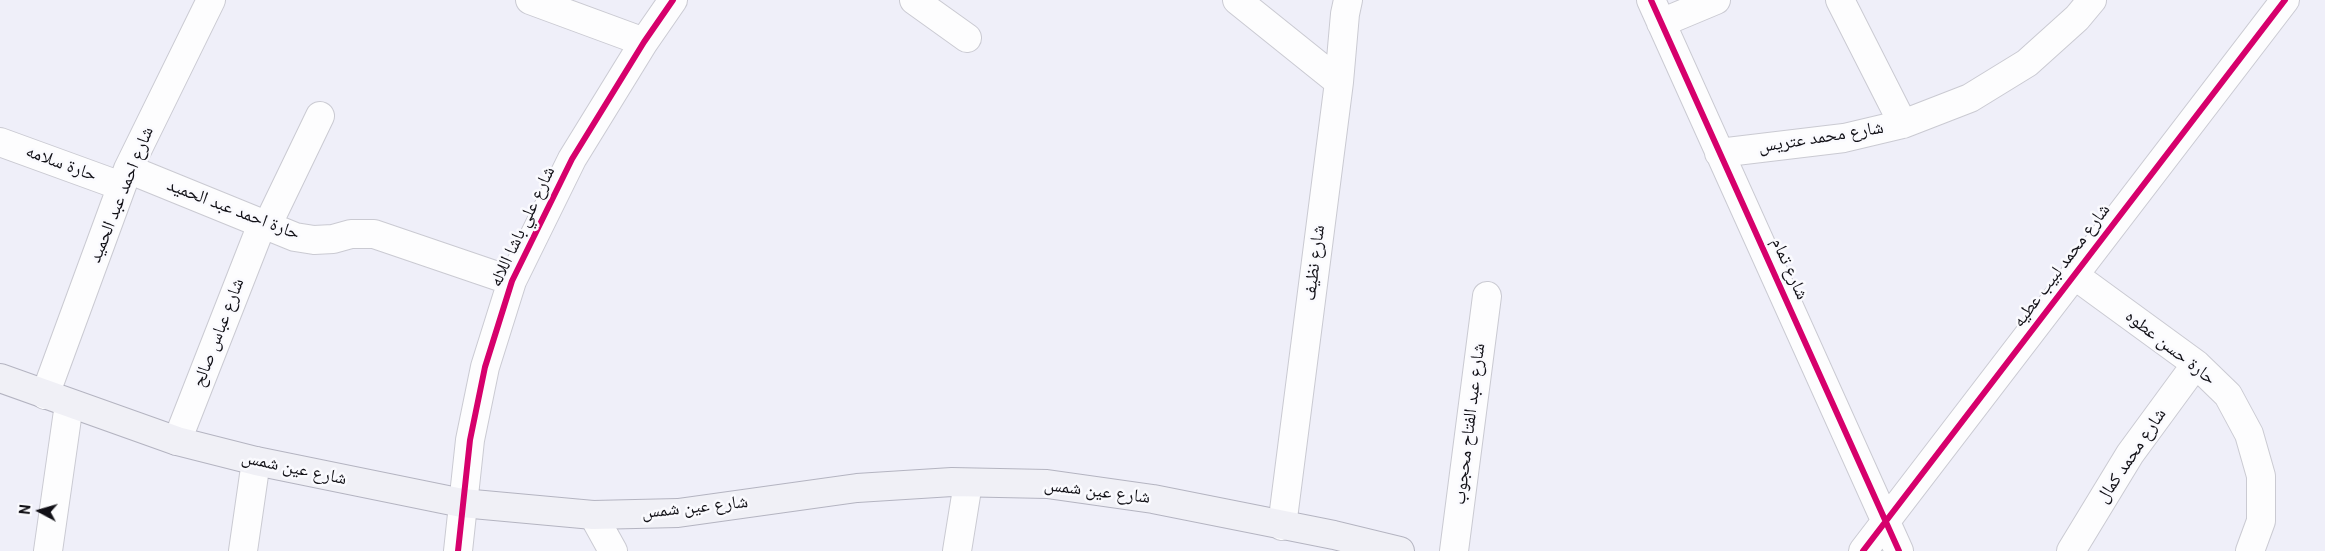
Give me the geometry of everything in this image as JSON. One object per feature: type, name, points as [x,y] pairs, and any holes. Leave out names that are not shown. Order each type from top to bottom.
[{"type":"main road","name":"شارع عين شمس","points":[[0,378],[57,400],[177,441],[256,461],[462,503],[594,515],[678,513],[856,488],[968,483],[1047,484],[1153,499],[1334,535],[1400,551]]},
{"type":"street","name":"شارع احمد عبد الحميد","points":[[48,551],[57,400],[125,178],[211,0]]},
{"type":"street","points":[[530,0],[644,42]]},
{"type":"street","name":"شارع علي باشا اللاله","points":[[458,551],[470,440],[485,367],[512,281],[572,159],[644,42],[673,0]]},
{"type":"street","points":[[914,0],[967,38]]},
{"type":"street","points":[[1237,0],[1339,82]]},
{"type":"street","name":"شارع نظيف","points":[[1282,526],[1348,0]]},
{"type":"street","points":[[1656,11],[1716,0]]},
{"type":"street","points":[[1840,0],[1903,124]]},
{"type":"street","name":"شارع محمد عتريس","points":[[1719,153],[1844,138],[1903,124],[1970,98],[2027,63],[2077,18],[2092,0]]},
{"type":"street","name":"شارع محمد لبيب عطيه","points":[[1863,551],[2285,0]]},
{"type":"street","name":"شارع تمام","points":[[1656,11],[1899,551]]},
{"type":"street","name":"شارع عباس صالح","points":[[177,441],[264,225],[320,116]]},
{"type":"street","name":"حارة سلامه","points":[[0,142],[125,178]]},
{"type":"street","name":"حارة احمد عبد الحميد","points":[[125,178],[295,237],[314,240],[333,239],[351,234],[374,234],[512,281]]},
{"type":"street","name":"حارة حسن عطوه","points":[[2074,275],[2196,364],[2228,395],[2249,434],[2261,476],[2261,521],[2250,551]]},
{"type":"street","name":"شارع عبد الفتاح محجوب","points":[[1454,551],[1487,296]]},
{"type":"street","name":"شارع محمد كمال","points":[[2071,551],[2130,454],[2196,364]]},
{"type":"street","points":[[243,551],[256,461]]},
{"type":"street","points":[[957,551],[968,483]]},
{"type":"street","points":[[594,515],[612,550]]},
{"type":"cycle path","points":[[458,551],[470,440],[485,367],[512,281],[572,159],[644,42],[673,0]]},
{"type":"cycle path","points":[[1651,0],[1899,551]]},
{"type":"cycle path","points":[[1863,551],[2285,0]]}]
